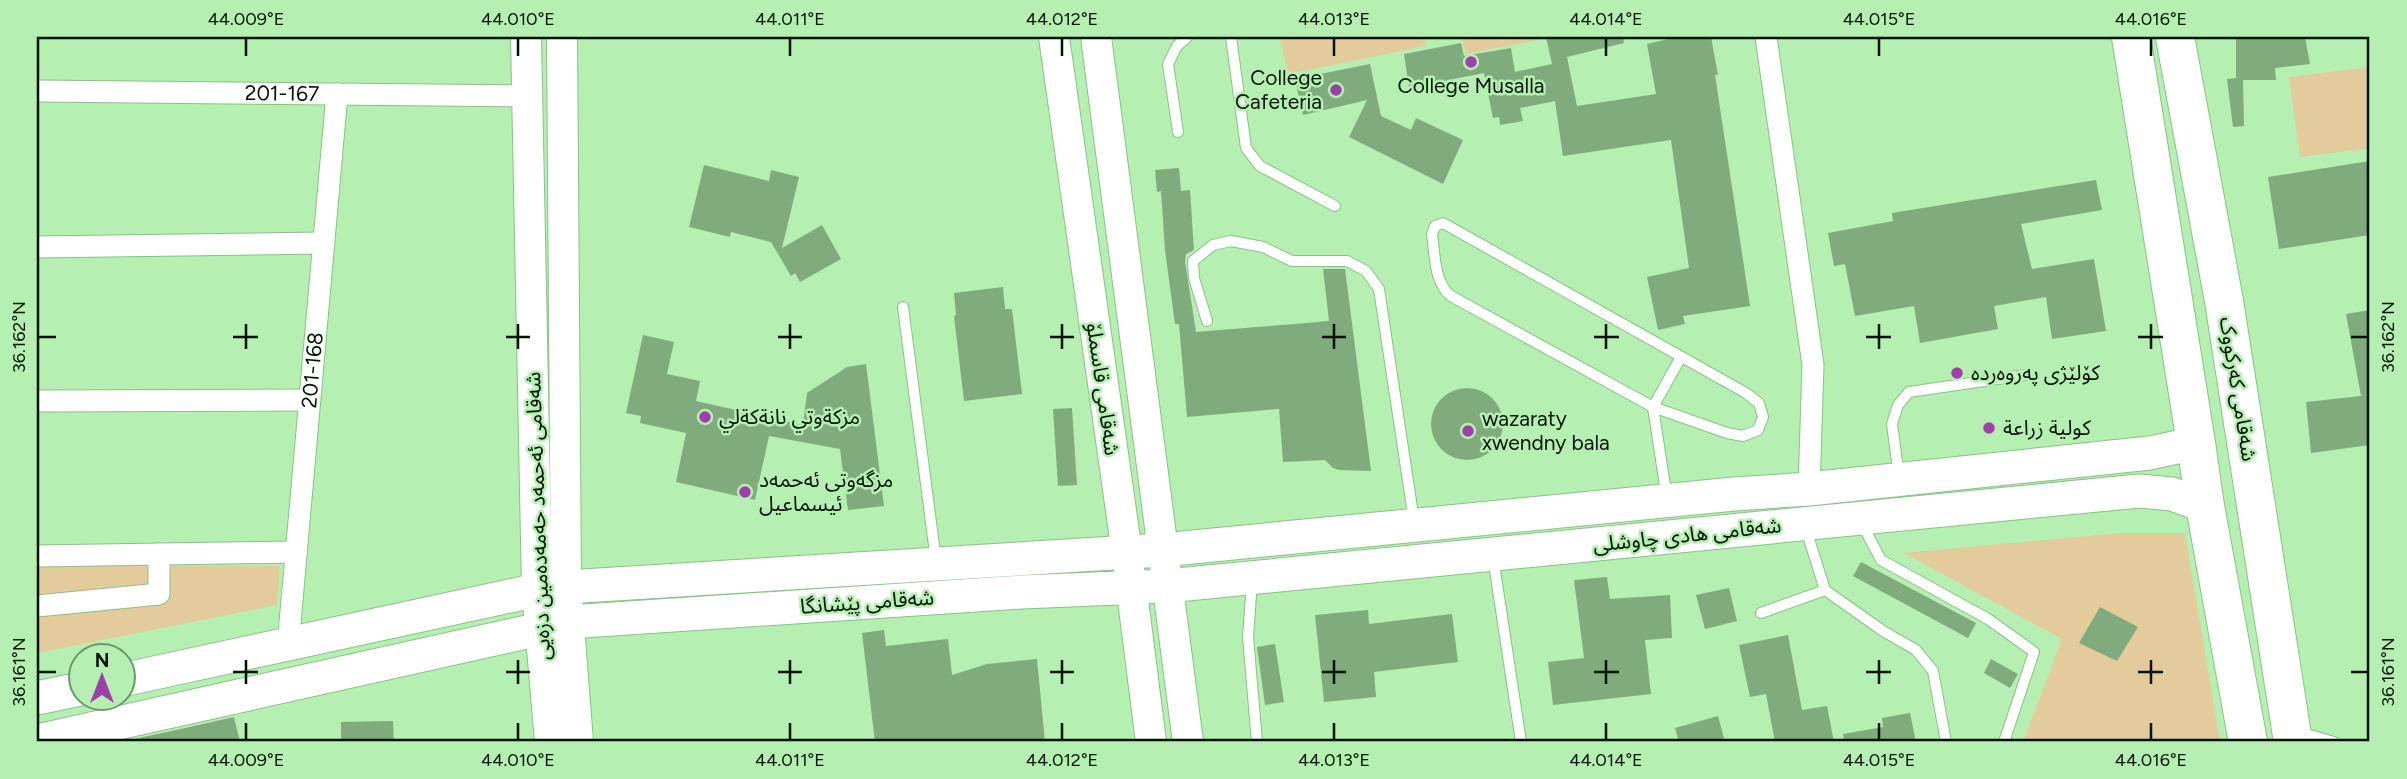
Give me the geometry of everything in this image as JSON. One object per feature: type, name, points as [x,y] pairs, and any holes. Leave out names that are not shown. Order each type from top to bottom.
[{"type":"highway","points":[[2130,37],[2204,506],[2248,742]]},
{"type":"highway","name":"شەقامی کەرکووک","points":[[2175,37],[2224,301],[2292,736]]},
{"type":"main road","name":"شەقامی ئەحمەد حەمەدەمین دزەیی","points":[[526,37],[526,96],[566,587]]},
{"type":"main road","name":"شەقامی ئەحمەد حەمەدەمین دزەیی","points":[[550,742],[555,626],[566,587],[562,37]]},
{"type":"main road","name":"شەقامی قاسملۆ","points":[[1054,37],[1151,742]]},
{"type":"main road","name":"شەقامی قاسملۆ","points":[[1096,37],[1188,742]]},
{"type":"main road","name":"شەقامی هادی چاوشلی","points":[[1162,550],[1900,480],[2150,453],[2196,443]]},
{"type":"main road","points":[[2150,453],[2159,470],[2154,491]]},
{"type":"main road","name":"شەقامی هادی چاوشلی","points":[[1167,586],[2154,491],[2181,496],[2204,506]]},
{"type":"main road","points":[[1734,494],[1733,517],[1742,530]]},
{"type":"main road","points":[[1673,500],[1693,516],[1691,536]]},
{"type":"main road","name":"شەقامی پێشانگا","points":[[136,677],[503,597],[566,587],[1162,550]]},
{"type":"main road","name":"شەقامی پێشانگا","points":[[37,741],[555,626],[1022,592],[1167,586]]},
{"type":"main road","points":[[503,597],[520,603],[524,611],[524,621],[520,629],[555,626],[592,618],[582,608],[583,593],[566,587]]},
{"type":"main road","name":"شەقامی ئەحمەد حەمەدەمین دزەیی","points":[[555,626],[578,742]]},
{"type":"main road","points":[[37,698],[66,692]]},
{"type":"street","points":[[1766,37],[1813,365],[1809,489]]},
{"type":"street","name":"201-167","points":[[37,91],[526,96]]},
{"type":"street","name":"201-168","points":[[288,645],[337,94]]},
{"type":"street","points":[[37,247],[324,243]]},
{"type":"street","points":[[37,401],[310,400]]},
{"type":"street","points":[[37,556],[296,552]]},
{"type":"street","points":[[37,606],[159,594],[159,554]]},
{"type":"lane","points":[[1178,132],[1168,64],[1177,46],[1186,37]]},
{"type":"lane","points":[[1231,37],[1246,148],[1260,166],[1335,206]]},
{"type":"lane","points":[[1443,223],[1681,357],[1759,403],[1763,417],[1758,430],[1743,436],[1727,433],[1653,407],[1442,290],[1432,233],[1436,226],[1443,223]]},
{"type":"lane","points":[[1208,321],[1194,278],[1193,261],[1213,245],[1231,241],[1263,247],[1292,261],[1347,261],[1366,271],[1379,289],[1414,526]]},
{"type":"lane","points":[[903,307],[937,564]]},
{"type":"lane","points":[[1673,500],[1665,486],[1653,407],[1681,357]]},
{"type":"lane","points":[[1900,480],[1892,424],[1898,405],[1909,392],[2025,375]]},
{"type":"lane","points":[[1859,519],[1881,560],[1989,620],[2034,652],[2004,742]]},
{"type":"lane","points":[[1804,524],[1825,590],[1883,631],[1916,650],[1933,671],[1946,742]]},
{"type":"lane","points":[[1493,554],[1521,742]]},
{"type":"lane","points":[[1253,578],[1248,637],[1257,742]]},
{"type":"lane","points":[[1761,613],[1825,590]]},
{"type":"lane","points":[[2292,736],[2334,742]]},
{"type":"shaded area","points":[[1280,37],[1424,37],[1426,46],[1288,74]]},
{"type":"shaded area","points":[[1462,37],[1553,37],[1466,54]]},
{"type":"shaded area","points":[[2370,67],[2370,148],[2300,157],[2289,77]]},
{"type":"shaded area","points":[[2120,533],[2185,533],[2220,742],[2023,742],[2062,639],[1904,553]]},
{"type":"shaded area","points":[[37,565],[280,566],[277,605],[92,642],[66,642],[66,647],[37,653]]},
{"type":"building","points":[[1546,37],[1623,37],[1624,43],[1567,57],[1577,106],[1656,94],[1647,44],[1677,37],[1711,37],[1750,306],[1683,316],[1685,324],[1658,330],[1647,277],[1689,268],[1671,140],[1563,156],[1555,101],[1520,108],[1523,121],[1500,125],[1499,117],[1493,118],[1484,73],[1409,88],[1404,54],[1461,43],[1464,56],[1511,48],[1515,72],[1552,64]]},
{"type":"building","points":[[2236,37],[2305,37],[2310,64],[2275,68],[2276,80],[2243,80],[2244,126],[2233,127],[2227,79],[2236,78]]},
{"type":"building","points":[[1370,64],[1381,116],[1411,130],[1416,118],[1463,140],[1443,184],[1349,137],[1367,100],[1303,115],[1295,79]]},
{"type":"building","points":[[2370,161],[2370,235],[2279,249],[2268,177]]},
{"type":"building","points":[[704,165],[769,181],[771,170],[799,177],[782,248],[822,225],[841,259],[800,282],[795,273],[791,276],[771,242],[731,232],[730,237],[689,227]]},
{"type":"building","points":[[1179,168],[1181,191],[1190,190],[1194,250],[1186,254],[1185,261],[1196,332],[1329,321],[1323,269],[1345,269],[1371,471],[1339,470],[1325,460],[1283,462],[1279,409],[1187,417],[1179,324],[1175,324],[1165,250],[1161,191],[1157,192],[1155,170]]},
{"type":"building","points":[[2096,180],[2102,210],[2021,224],[2032,269],[2094,259],[2106,331],[2052,339],[2046,297],[1994,306],[1998,329],[1920,343],[1914,306],[1855,316],[1845,264],[1834,266],[1828,233],[1893,221],[1892,213]]},
{"type":"building","points":[[1003,287],[1005,309],[1012,309],[1022,394],[964,401],[954,316],[954,293]]},
{"type":"building","points":[[2370,310],[2370,445],[2311,453],[2306,402],[2361,396],[2346,314]]},
{"type":"building","points":[[643,335],[674,342],[667,374],[700,381],[696,401],[803,425],[807,393],[847,367],[866,364],[884,506],[848,510],[840,449],[769,436],[755,500],[676,482],[686,433],[640,423],[641,416],[626,413]]},
{"type":"building","points":[[1467,388],[1487,394],[1497,404],[1503,424],[1497,444],[1487,454],[1467,460],[1447,454],[1437,444],[1431,424],[1437,404],[1447,394]]},
{"type":"building","points":[[1072,408],[1077,485],[1058,486],[1053,409]]},
{"type":"building","points":[[1861,562],[1976,623],[1968,638],[1853,576]]},
{"type":"building","points":[[1607,577],[1610,599],[1670,595],[1672,638],[1645,640],[1651,694],[1553,705],[1548,662],[1584,658],[1574,580]]},
{"type":"building","points":[[1729,588],[1737,621],[1705,629],[1696,595]]},
{"type":"building","points":[[2100,607],[2138,627],[2117,661],[2079,643]]},
{"type":"building","points":[[1368,610],[1369,624],[1452,614],[1458,662],[1374,672],[1376,697],[1324,702],[1315,615]]},
{"type":"building","points":[[884,630],[886,646],[948,639],[952,675],[987,664],[1037,659],[1045,742],[875,742],[862,633]]},
{"type":"building","points":[[1788,635],[1802,710],[1827,706],[1834,742],[1775,742],[1766,694],[1750,697],[1739,645]]},
{"type":"building","points":[[1275,644],[1284,702],[1265,705],[1257,647]]},
{"type":"building","points":[[1991,659],[2018,674],[2010,688],[1984,673]]},
{"type":"building","points":[[1910,713],[1916,742],[1844,742],[1843,734],[1883,727],[1882,718]]},
{"type":"building","points":[[1718,716],[1725,742],[1679,742],[1675,728]]},
{"type":"building","points":[[234,717],[240,742],[120,742],[176,730]]},
{"type":"building","points":[[393,721],[394,742],[341,742],[341,722]]},
{"type":"place","name":"College Musalla","points":[[1471,62]]},
{"type":"place","name":"College Cafeteria","points":[[1336,90]]},
{"type":"place","name":"کۆلێژی پەروەردە","points":[[1957,373]]},
{"type":"place","name":"مزكةوتي نانةكةلي","points":[[705,417]]},
{"type":"place","name":"كولية زراعة","points":[[1989,428]]},
{"type":"place","name":"wazaraty xwendny bala","points":[[1468,431]]},
{"type":"place","name":"مزگەوتی ئەحمەد ئیسماعیل","points":[[745,492]]}]
